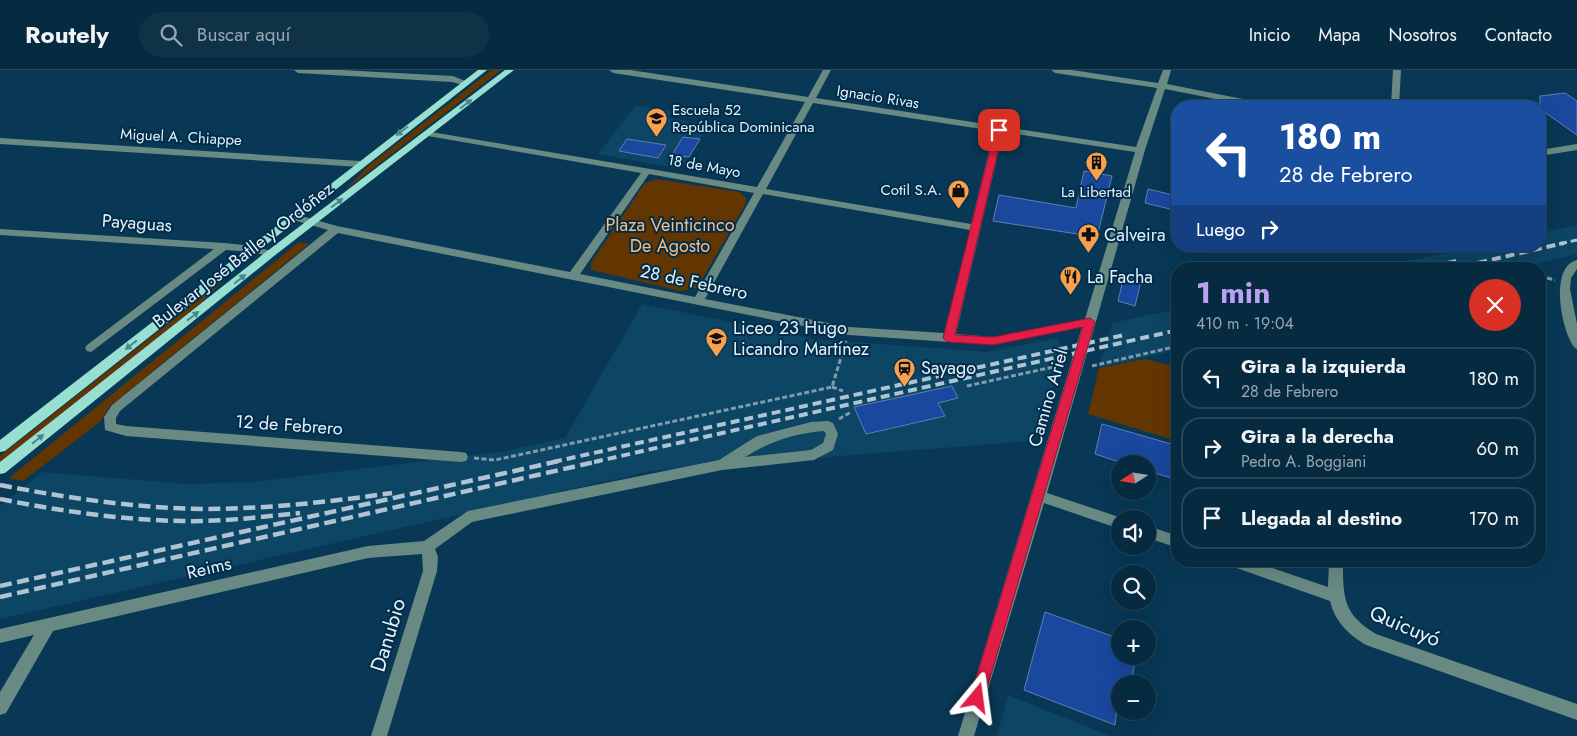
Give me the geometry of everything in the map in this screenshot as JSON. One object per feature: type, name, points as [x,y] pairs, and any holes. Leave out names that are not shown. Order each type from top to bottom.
[{"type":"main road","name":"Bulevar José Batlle y Ordóñez","points":[[0,447],[360,164],[483,70]]},
{"type":"main road","name":"Bulevar José Batlle y Ordóñez","points":[[0,469],[270,254],[510,70]]},
{"type":"street","points":[[298,70],[452,79],[466,82]]},
{"type":"street","name":"Ignacio Rivas","points":[[613,70],[1140,150]]},
{"type":"street","points":[[698,301],[827,70]]},
{"type":"street","points":[[1055,70],[1162,86],[1233,100]]},
{"type":"street","name":"Camino Ariel","points":[[966,736],[1039,496],[1140,150],[1167,70]]},
{"type":"street","points":[[1395,100],[1397,70]]},
{"type":"street","points":[[948,338],[999,130]]},
{"type":"street","name":"18 de Mayo","points":[[428,133],[974,228]]},
{"type":"street","name":"Miguel A. Chiappe","points":[[0,142],[360,164]]},
{"type":"street","points":[[1546,151],[1577,147]]},
{"type":"street","points":[[574,275],[648,171]]},
{"type":"street","name":"28 de Febrero","points":[[294,217],[336,229],[849,331],[993,341],[1090,322]]},
{"type":"street","name":"Bulevar José Batlle y Ordóñez","points":[[114,430],[108,423],[116,408],[336,229]]},
{"type":"street","name":"Payaguas","points":[[0,232],[224,246],[254,249],[270,254]]},
{"type":"street","name":"Bulevar José Batlle y Ordóñez","points":[[91,348],[224,246]]},
{"type":"street","points":[[1575,264],[1565,275],[1563,282],[1572,305],[1577,345]]},
{"type":"street","points":[[427,547],[468,517],[722,465],[814,455],[828,446],[832,434],[828,426],[811,427],[762,440],[722,465]]},
{"type":"street","name":"12 de Febrero","points":[[114,430],[461,457]]},
{"type":"street","points":[[1039,496],[1111,520]]},
{"type":"street","points":[[1156,535],[1171,540]]},
{"type":"street","name":"Reims","points":[[0,636],[368,552],[427,547]]},
{"type":"street","name":"Danubio","points":[[379,736],[430,571],[431,557],[427,547]]},
{"type":"street","points":[[1250,567],[1335,596],[1336,567]]},
{"type":"street","name":"Quicuyó","points":[[1335,596],[1338,608],[1344,618],[1360,633],[1371,640],[1577,712]]},
{"type":"street","points":[[0,707],[48,626]]},
{"type":"path","points":[[832,387],[849,331]]},
{"type":"path","points":[[967,386],[1078,361],[1092,366],[1171,348]]},
{"type":"path","points":[[461,457],[495,460],[832,387],[842,391]]},
{"type":"shaded area","name":"Escuela 52 República Dominicana","points":[[636,105],[673,111],[668,118],[709,125],[681,169],[598,154]]},
{"type":"shaded area","points":[[1577,225],[1577,254],[1544,262],[1403,262],[1450,252],[1546,252],[1546,232]]},
{"type":"shaded area","points":[[642,304],[814,339],[987,352],[1057,338],[1066,355],[1030,441],[652,471],[0,619],[0,506],[43,472],[188,484],[254,482],[505,451],[565,438]]},
{"type":"shaded area","points":[[1171,310],[1171,351],[1099,368],[1112,323]]},
{"type":"shaded area","points":[[1008,695],[1111,736],[997,736]]},
{"type":"green space","points":[[492,70],[501,70],[345,190],[368,166]]},
{"type":"green space","name":"Plaza Veinticinco De Agosto","points":[[656,179],[739,192],[746,198],[746,203],[697,288],[680,291],[591,270],[591,263],[645,183]]},
{"type":"green space","points":[[299,242],[309,244],[109,407],[100,422],[23,481],[9,478]]},
{"type":"green space","points":[[225,279],[199,305],[0,462],[0,456]]},
{"type":"green space","points":[[1145,359],[1171,366],[1171,439],[1088,414],[1099,368]]},
{"type":"building","points":[[1565,93],[1577,101],[1577,135],[1546,113],[1546,100],[1540,100],[1540,96]]},
{"type":"building","points":[[683,137],[700,139],[689,157],[672,155]]},
{"type":"building","points":[[627,139],[666,145],[658,158],[619,151]]},
{"type":"building","points":[[1084,171],[1112,176],[1097,237],[993,221],[999,195],[1076,208]]},
{"type":"building","points":[[1148,189],[1171,195],[1171,209],[1145,203]]},
{"type":"building","points":[[1124,276],[1141,281],[1135,306],[1118,301]]},
{"type":"building","points":[[952,386],[958,398],[938,403],[945,416],[866,434],[854,407]]},
{"type":"building","points":[[1102,424],[1171,444],[1171,478],[1156,473],[1156,455],[1111,455],[1111,459],[1095,454]]},
{"type":"building","points":[[1045,612],[1111,636],[1111,665],[1134,665],[1133,675],[1111,675],[1111,720],[1116,720],[1115,725],[1024,690]]},
{"type":"railway","points":[[1559,244],[1577,240]]},
{"type":"railway","points":[[1546,247],[1564,243]]},
{"type":"railway","points":[[1481,262],[1525,252]]},
{"type":"railway","points":[[1452,262],[1461,260]]},
{"type":"railway","points":[[594,462],[1171,332]]},
{"type":"railway","points":[[553,462],[1124,335]]},
{"type":"railway","points":[[0,586],[559,461]]},
{"type":"railway","points":[[0,597],[599,461]]},
{"type":"railway","points":[[0,485],[101,501],[152,507],[203,509],[298,504],[392,493]]},
{"type":"railway","points":[[0,499],[91,514],[136,519],[211,521],[300,513]]},
{"type":"place","name":"Escuela 52 República Dominicana","points":[[656,138]]},
{"type":"place","name":"La Libertad","points":[[1096,182]]},
{"type":"place","name":"Cotil S.A.","points":[[958,209]]},
{"type":"place","name":"Calveira","points":[[1088,254]]},
{"type":"place","name":"La Facha","points":[[1071,296]]},
{"type":"place","name":"Liceo 23 Hugo Licandro Martínez","points":[[717,357]]},
{"type":"place","name":"Sayago","points":[[905,387]]},
{"type":"route","points":[[977,698],[1090,322],[993,341],[948,338],[999,130]]}]
